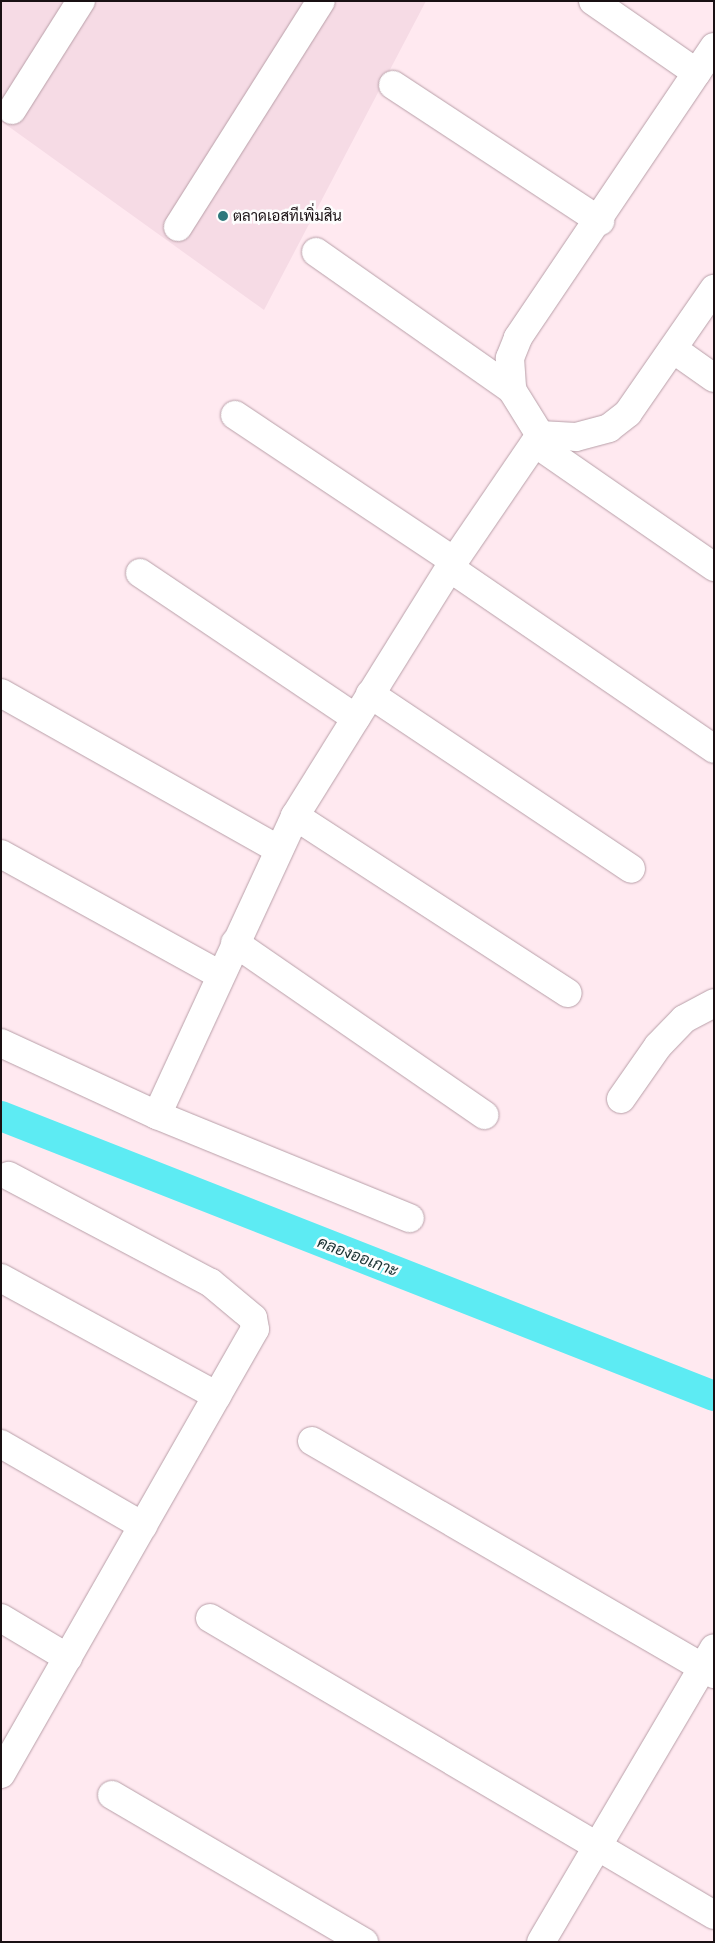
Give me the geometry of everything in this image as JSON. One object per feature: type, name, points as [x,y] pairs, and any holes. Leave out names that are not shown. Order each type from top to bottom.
[{"type":"street","points":[[12,110],[81,1]]},
{"type":"street","points":[[178,227],[321,1]]},
{"type":"street","points":[[593,1],[697,73]]},
{"type":"street","points":[[714,47],[600,221],[518,338],[510,358],[512,390],[538,439],[714,567]]},
{"type":"street","points":[[393,85],[600,221]]},
{"type":"street","points":[[316,252],[512,390]]},
{"type":"street","points":[[538,439],[576,437],[609,428],[628,413],[714,289]]},
{"type":"street","points":[[672,348],[714,378]]},
{"type":"street","points":[[235,415],[452,564],[714,749]]},
{"type":"street","points":[[157,1115],[278,849],[295,816],[452,564],[538,439]]},
{"type":"street","points":[[140,572],[356,718]]},
{"type":"street","points":[[1,693],[278,849]]},
{"type":"street","points":[[370,694],[631,869]]},
{"type":"street","points":[[295,816],[568,993]]},
{"type":"street","points":[[1,854],[220,975]]},
{"type":"street","points":[[235,944],[484,1115]]},
{"type":"street","points":[[621,1100],[658,1046],[684,1019],[714,1003]]},
{"type":"street","points":[[1,1044],[157,1115],[410,1218]]},
{"type":"street","points":[[1,1774],[255,1329],[253,1318],[211,1283],[9,1176]]},
{"type":"street","points":[[1,1278],[217,1396]]},
{"type":"street","points":[[312,1441],[710,1663],[596,1847],[540,1942]]},
{"type":"street","points":[[1,1444],[143,1526]]},
{"type":"street","points":[[1,1618],[68,1658]]},
{"type":"street","points":[[210,1618],[714,1915]]},
{"type":"street","points":[[112,1795],[364,1942]]},
{"type":"shaded area","name":"ตลาดเอสทีเพิ่มสิน","points":[[1,1],[426,1],[264,310],[1,121]]},
{"type":"waterway","name":"คลองออเกาะ","points":[[1,1116],[714,1396]]},
{"type":"place","name":"ตลาดเอสทีเพิ่มสิน","points":[[223,216]]}]
